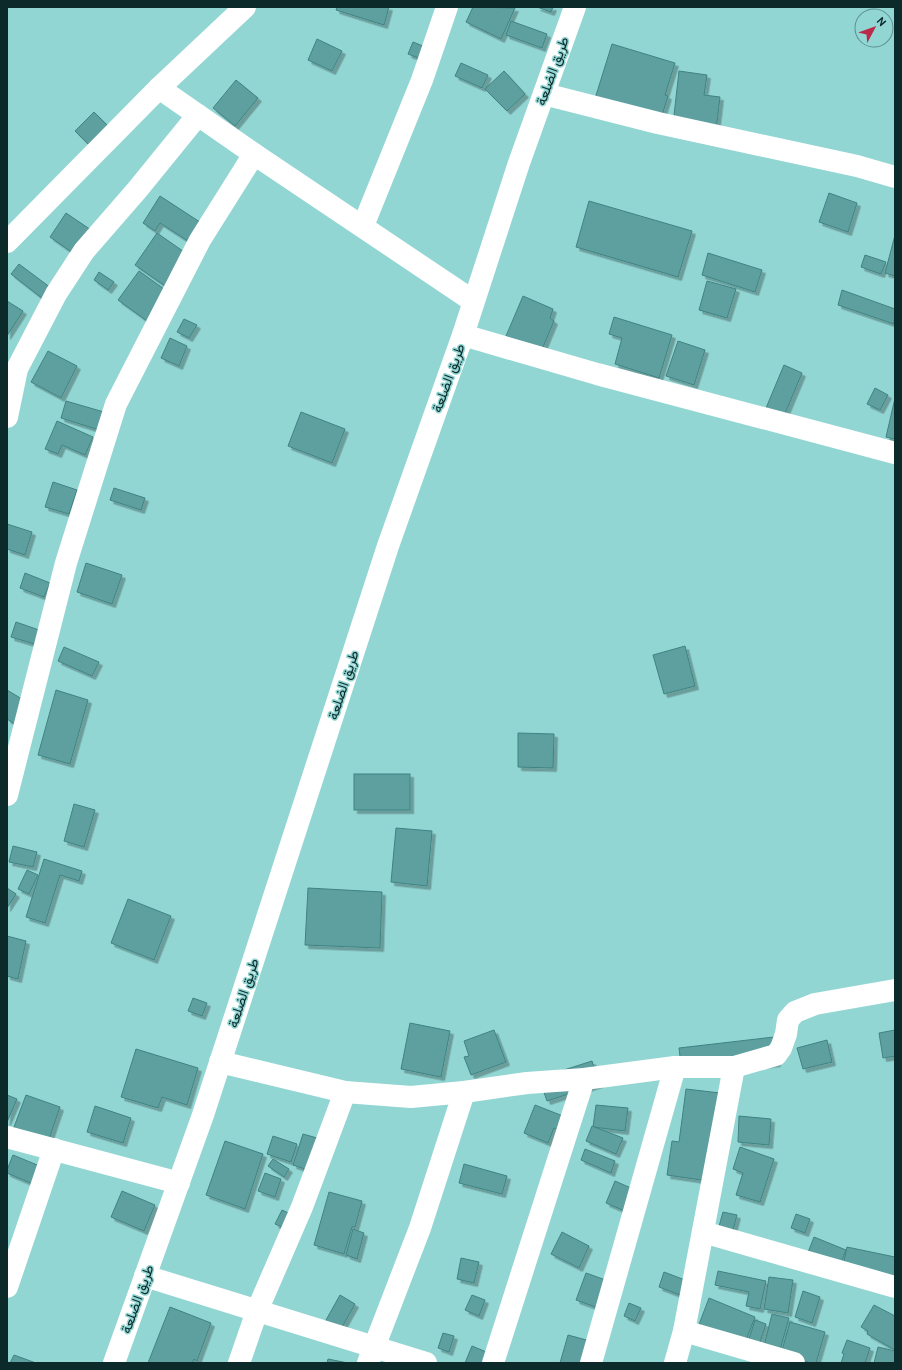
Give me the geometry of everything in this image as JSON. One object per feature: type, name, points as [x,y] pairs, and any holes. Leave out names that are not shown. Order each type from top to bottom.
[{"type":"street","points":[[7,242],[159,88],[245,7]]},
{"type":"street","points":[[363,226],[422,80],[447,7]]},
{"type":"street","name":"طريق الضلعة","points":[[114,1363],[203,1115],[388,546],[463,335],[519,163],[575,7]]},
{"type":"street","points":[[159,88],[254,154],[473,301]]},
{"type":"street","points":[[544,94],[658,123],[857,166],[895,177]]},
{"type":"street","points":[[7,418],[17,369],[56,294],[84,251],[137,190],[198,115]]},
{"type":"street","points":[[7,795],[66,563],[116,404],[200,240],[254,154]]},
{"type":"street","points":[[463,335],[597,374],[895,453]]},
{"type":"street","points":[[220,1062],[345,1092],[411,1096],[464,1092],[527,1083],[584,1079],[675,1067],[734,1067],[776,1055],[781,1048],[786,1034],[788,1020],[795,1012],[815,1004],[895,990]]},
{"type":"street","points":[[591,1363],[675,1067]]},
{"type":"street","points":[[675,1363],[684,1332],[734,1067]]},
{"type":"street","points":[[493,1363],[584,1079]]},
{"type":"street","points":[[239,1363],[257,1311],[302,1207],[345,1092]]},
{"type":"street","points":[[370,1355],[420,1228],[464,1092]]},
{"type":"street","points":[[7,1137],[178,1183]]},
{"type":"street","points":[[7,1287],[54,1150]]},
{"type":"street","points":[[703,1232],[895,1287]]},
{"type":"street","points":[[145,1276],[257,1311],[370,1355],[426,1363]]},
{"type":"street","points":[[684,1332],[794,1363]]},
{"type":"building","points":[[337,7],[389,7],[384,25],[336,10]]},
{"type":"building","points":[[473,7],[515,8],[501,39],[466,22]]},
{"type":"building","points":[[537,7],[553,7],[551,12]]},
{"type":"building","points":[[511,21],[547,34],[542,48],[506,35]]},
{"type":"building","points":[[317,39],[342,51],[332,71],[308,60]]},
{"type":"building","points":[[413,42],[433,50],[429,62],[408,54]]},
{"type":"building","points":[[612,44],[675,63],[665,95],[668,96],[659,125],[593,105]]},
{"type":"building","points":[[461,63],[488,75],[482,88],[455,76]]},
{"type":"building","points":[[504,71],[525,94],[507,111],[485,89]]},
{"type":"building","points":[[679,71],[707,75],[704,95],[720,97],[716,130],[673,124]]},
{"type":"building","points":[[236,80],[258,98],[235,126],[213,108]]},
{"type":"building","points":[[94,112],[113,131],[94,150],[75,131]]},
{"type":"building","points":[[829,193],[857,203],[848,232],[819,222]]},
{"type":"building","points":[[160,196],[203,224],[191,243],[160,223],[155,231],[143,223]]},
{"type":"building","points":[[589,201],[692,231],[678,277],[576,247]]},
{"type":"building","points":[[66,213],[100,236],[83,260],[50,237]]},
{"type":"building","points":[[157,233],[190,256],[168,288],[135,265]]},
{"type":"building","points":[[895,235],[895,276],[885,273]]},
{"type":"building","points":[[708,253],[762,270],[755,292],[702,275]]},
{"type":"building","points":[[865,255],[886,262],[881,274],[861,267]]},
{"type":"building","points":[[19,264],[51,288],[43,299],[11,274]]},
{"type":"building","points":[[139,271],[171,294],[150,323],[118,300]]},
{"type":"building","points":[[99,272],[114,282],[108,290],[94,280]]},
{"type":"building","points":[[707,281],[736,289],[727,318],[699,310]]},
{"type":"building","points":[[842,290],[895,309],[894,324],[838,305]]},
{"type":"building","points":[[523,296],[553,309],[550,318],[554,321],[541,352],[506,336]]},
{"type":"building","points":[[7,301],[23,311],[7,336]]},
{"type":"building","points":[[614,317],[672,335],[659,378],[615,364],[622,338],[609,334]]},
{"type":"building","points":[[184,319],[197,325],[189,338],[177,332]]},
{"type":"building","points":[[170,338],[187,346],[179,366],[161,358]]},
{"type":"building","points":[[678,341],[705,350],[694,385],[666,376]]},
{"type":"building","points":[[48,351],[77,366],[61,398],[31,382]]},
{"type":"building","points":[[784,365],[802,373],[784,416],[766,408]]},
{"type":"building","points":[[875,388],[888,395],[880,410],[867,404]]},
{"type":"building","points":[[895,398],[895,439],[886,437]]},
{"type":"building","points":[[66,401],[104,412],[99,430],[61,418]]},
{"type":"building","points":[[301,412],[345,429],[332,463],[288,446]]},
{"type":"building","points":[[57,421],[93,437],[85,455],[62,445],[58,454],[45,449]]},
{"type":"building","points":[[53,482],[77,490],[69,514],[45,507]]},
{"type":"building","points":[[114,488],[145,498],[141,510],[110,500]]},
{"type":"building","points":[[7,524],[32,532],[25,555],[7,549]]},
{"type":"building","points":[[86,563],[122,575],[112,604],[77,592]]},
{"type":"building","points":[[25,573],[50,583],[44,597],[20,588]]},
{"type":"building","points":[[16,622],[42,631],[38,645],[11,637]]},
{"type":"building","points":[[685,646],[695,686],[664,694],[653,655]]},
{"type":"building","points":[[64,647],[99,662],[92,676],[58,661]]},
{"type":"building","points":[[7,690],[27,702],[15,724],[7,719]]},
{"type":"building","points":[[56,690],[88,700],[70,764],[38,755]]},
{"type":"building","points":[[518,733],[554,734],[553,768],[518,767]]},
{"type":"building","points":[[354,774],[410,774],[410,810],[354,810]]},
{"type":"building","points":[[74,804],[95,810],[84,847],[64,841]]},
{"type":"building","points":[[396,828],[432,831],[427,886],[391,882]]},
{"type":"building","points":[[13,846],[37,852],[33,867],[9,862]]},
{"type":"building","points":[[44,859],[82,871],[79,881],[60,875],[45,923],[26,917]]},
{"type":"building","points":[[27,870],[38,875],[29,894],[18,889]]},
{"type":"building","points":[[7,888],[16,894],[7,908]]},
{"type":"building","points":[[308,888],[382,892],[380,948],[305,945]]},
{"type":"building","points":[[128,899],[171,916],[154,960],[111,943]]},
{"type":"building","points":[[7,936],[26,941],[18,979],[7,976]]},
{"type":"building","points":[[193,998],[207,1003],[202,1016],[188,1011]]},
{"type":"building","points":[[410,1023],[450,1031],[441,1077],[401,1069]]},
{"type":"building","points":[[494,1030],[506,1062],[471,1075],[464,1057],[469,1056],[464,1041]]},
{"type":"building","points":[[895,1030],[895,1056],[883,1058],[879,1033]]},
{"type":"building","points":[[774,1037],[777,1063],[682,1073],[679,1048]]},
{"type":"building","points":[[827,1040],[832,1062],[803,1069],[797,1048]]},
{"type":"building","points":[[136,1049],[198,1068],[187,1105],[162,1097],[158,1108],[121,1097]]},
{"type":"building","points":[[592,1061],[599,1084],[547,1101],[539,1078]]},
{"type":"building","points":[[686,1089],[720,1093],[708,1181],[667,1175],[672,1141],[679,1142]]},
{"type":"building","points":[[7,1095],[17,1099],[7,1122]]},
{"type":"building","points":[[26,1095],[60,1107],[46,1148],[11,1135]]},
{"type":"building","points":[[535,1105],[573,1120],[568,1134],[554,1128],[548,1143],[524,1133]]},
{"type":"building","points":[[596,1105],[628,1108],[625,1131],[593,1127]]},
{"type":"building","points":[[95,1106],[131,1118],[123,1143],[87,1132]]},
{"type":"building","points":[[739,1116],[771,1119],[769,1145],[738,1142]]},
{"type":"building","points":[[592,1126],[623,1138],[616,1154],[586,1141]]},
{"type":"building","points":[[303,1134],[324,1140],[314,1172],[293,1165]]},
{"type":"building","points":[[273,1136],[297,1144],[291,1162],[267,1154]]},
{"type":"building","points":[[225,1141],[263,1154],[245,1209],[206,1195]]},
{"type":"building","points":[[740,1147],[774,1159],[760,1202],[736,1195],[743,1173],[733,1169]]},
{"type":"building","points":[[585,1149],[615,1161],[611,1173],[581,1160]]},
{"type":"building","points":[[13,1155],[47,1169],[40,1187],[7,1173]]},
{"type":"building","points":[[273,1159],[289,1169],[284,1177],[268,1166]]},
{"type":"building","points":[[464,1164],[507,1176],[502,1194],[459,1183]]},
{"type":"building","points":[[265,1173],[281,1179],[275,1197],[258,1191]]},
{"type":"building","points":[[615,1181],[640,1192],[632,1214],[606,1203]]},
{"type":"building","points":[[122,1191],[155,1205],[144,1231],[111,1217]]},
{"type":"building","points":[[329,1192],[362,1201],[355,1227],[352,1227],[344,1254],[314,1245]]},
{"type":"building","points":[[282,1210],[295,1216],[289,1230],[275,1224]]},
{"type":"building","points":[[723,1212],[737,1215],[733,1230],[716,1237]]},
{"type":"building","points":[[796,1214],[810,1219],[805,1233],[791,1228]]},
{"type":"building","points":[[353,1229],[364,1233],[357,1259],[346,1255]]},
{"type":"building","points":[[562,1232],[589,1246],[579,1268],[551,1254]]},
{"type":"building","points":[[814,1237],[846,1250],[837,1273],[805,1260]]},
{"type":"building","points":[[847,1247],[895,1257],[895,1275],[893,1285],[841,1275]]},
{"type":"building","points":[[461,1258],[479,1262],[474,1283],[457,1279]]},
{"type":"building","points":[[718,1271],[766,1281],[760,1309],[746,1306],[749,1292],[715,1285]]},
{"type":"building","points":[[664,1272],[685,1280],[680,1295],[659,1287]]},
{"type":"building","points":[[586,1273],[614,1283],[604,1310],[576,1300]]},
{"type":"building","points":[[769,1277],[793,1280],[788,1313],[764,1309]]},
{"type":"building","points":[[803,1291],[820,1297],[812,1323],[795,1317]]},
{"type":"building","points":[[340,1295],[355,1304],[336,1338],[321,1329]]},
{"type":"building","points":[[472,1295],[485,1300],[479,1316],[465,1310]]},
{"type":"building","points":[[709,1298],[755,1317],[741,1353],[695,1335]]},
{"type":"building","points":[[629,1303],[641,1308],[635,1321],[624,1316]]},
{"type":"building","points":[[874,1305],[895,1316],[895,1350],[867,1334],[868,1331],[861,1327]]},
{"type":"building","points":[[170,1307],[211,1323],[197,1361],[194,1359],[192,1363],[148,1363]]},
{"type":"building","points":[[772,1314],[789,1318],[780,1350],[764,1346]]},
{"type":"building","points":[[755,1320],[766,1324],[757,1351],[746,1348]]},
{"type":"building","points":[[790,1322],[825,1332],[816,1363],[810,1363],[781,1354]]},
{"type":"building","points":[[443,1333],[454,1336],[449,1352],[438,1348]]},
{"type":"building","points":[[568,1335],[590,1341],[584,1363],[560,1363]]},
{"type":"building","points":[[847,1340],[870,1348],[865,1363],[841,1363],[844,1354],[842,1353]]},
{"type":"building","points":[[472,1346],[496,1356],[494,1363],[465,1363]]},
{"type":"building","points":[[878,1347],[895,1351],[895,1363],[874,1363]]},
{"type":"building","points":[[14,1355],[36,1363],[10,1363]]},
{"type":"building","points":[[328,1359],[348,1363],[327,1363]]}]
